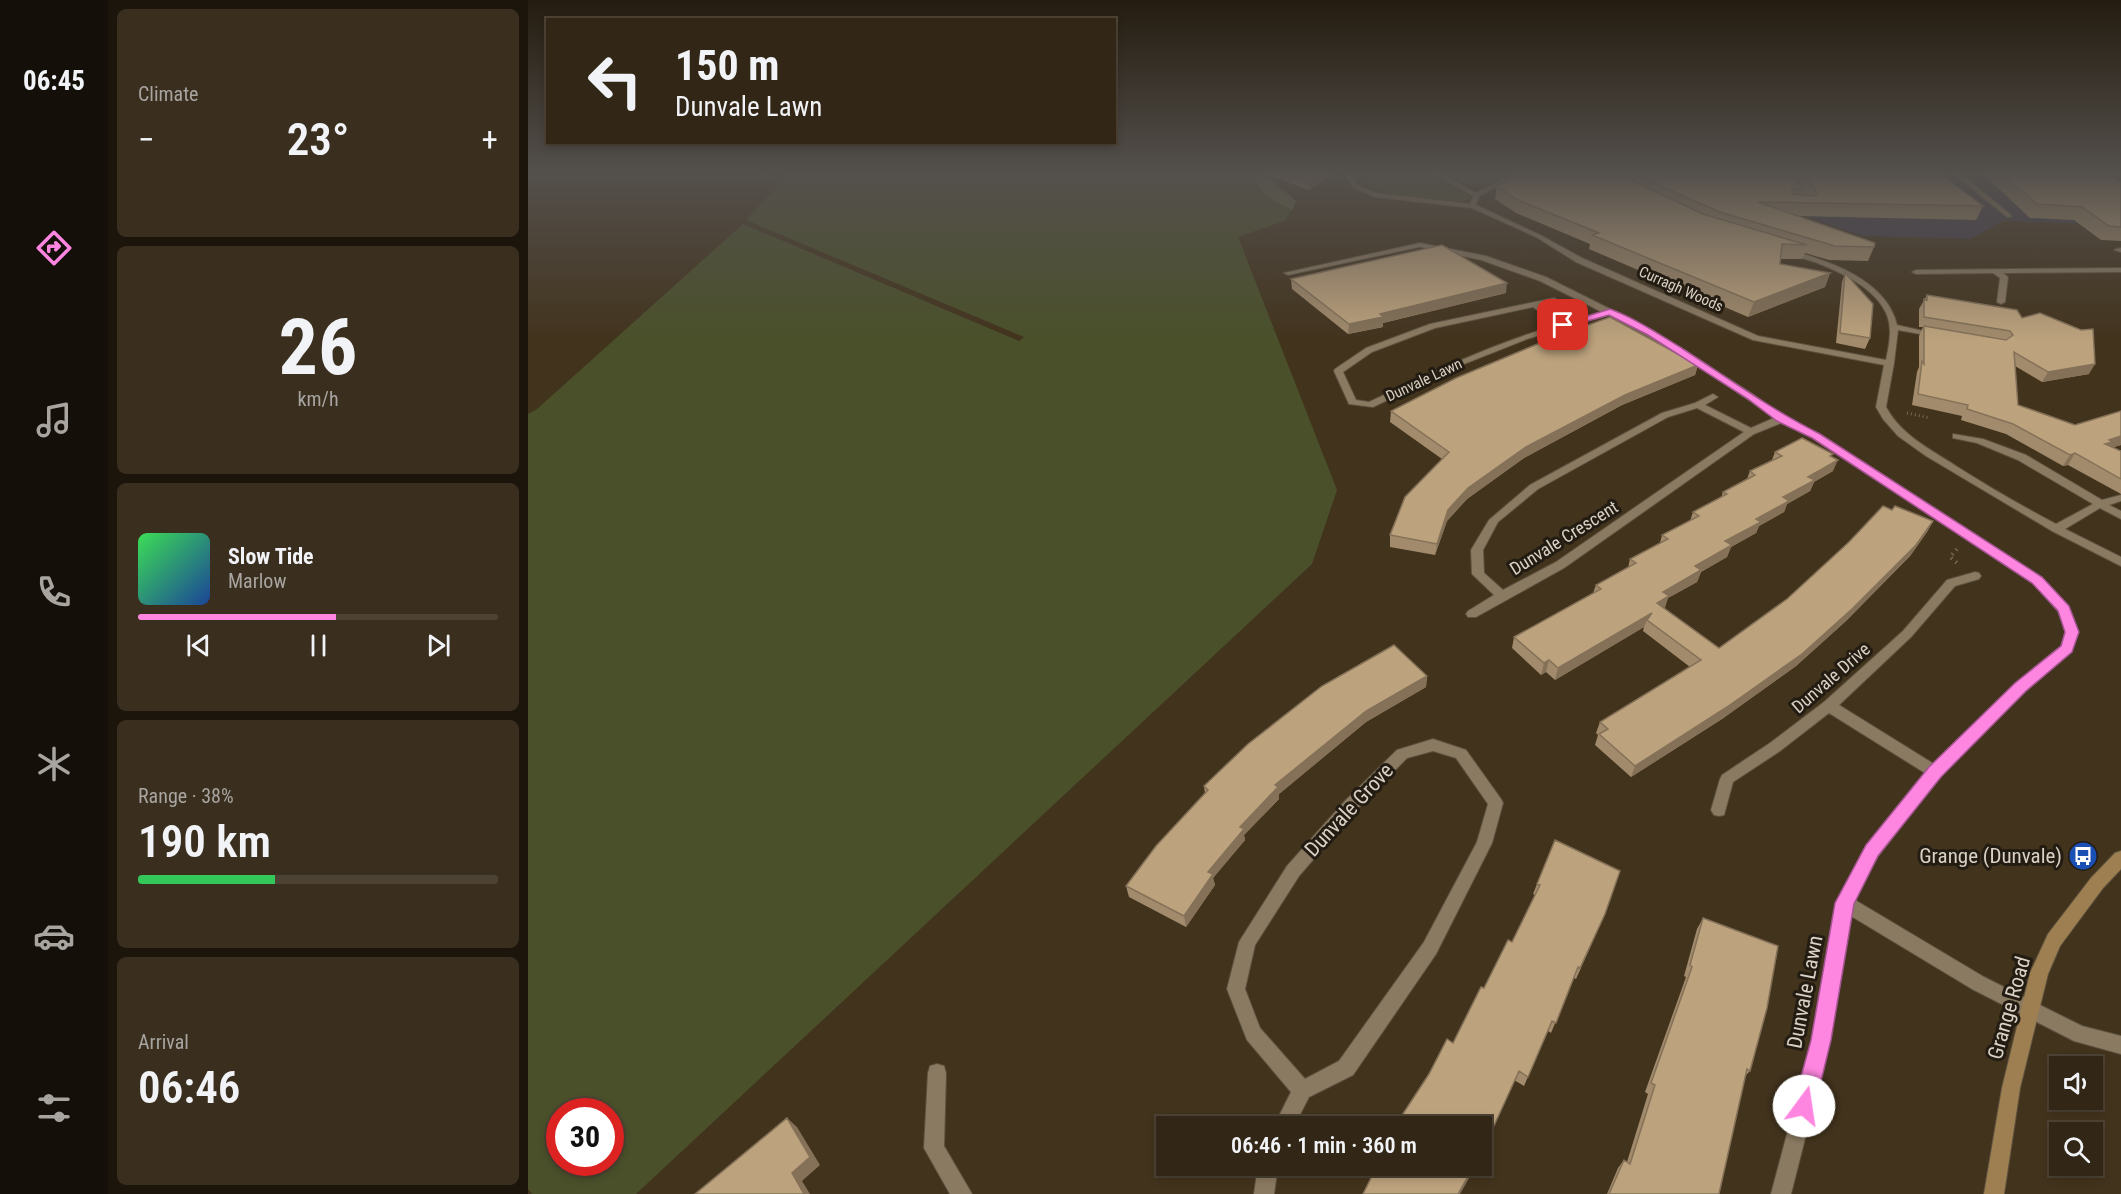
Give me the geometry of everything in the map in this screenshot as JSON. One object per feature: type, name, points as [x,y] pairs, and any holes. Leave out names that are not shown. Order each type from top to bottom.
[{"type":"main road","name":"Grange Road","points":[[1994,1194],[2011,1088],[2039,973],[2054,940],[2097,883],[2121,858]]},
{"type":"street","name":"Curragh Woods","points":[[1518,229],[1599,269],[1756,338],[1890,363]]},
{"type":"street","name":"Dunvale Lawn","points":[[1288,273],[1420,245],[1483,258],[1543,279],[1651,333],[1781,418],[1816,436],[2037,580],[2064,609],[2072,632],[2067,648],[2021,687],[1935,772],[1872,850],[1845,903],[1821,1040],[1781,1194]]},
{"type":"street","points":[[1779,249],[1829,264],[1871,290],[1882,302],[1894,327],[1890,363],[1881,407],[1893,424],[1923,450],[1993,494],[2056,530],[2121,562]]},
{"type":"street","points":[[1916,272],[2121,270]]},
{"type":"street","points":[[1996,272],[2004,277],[2001,302]]},
{"type":"street","name":"Dunvale Lawn","points":[[1554,300],[1433,326],[1369,350],[1338,371],[1352,402],[1370,405],[1456,364],[1524,337],[1610,312]]},
{"type":"street","points":[[1534,304],[1563,325]]},
{"type":"street","points":[[1894,327],[1944,336]]},
{"type":"street","name":"Dunvale Crescent","points":[[1713,397],[1698,405],[1665,415],[1534,488],[1494,520],[1478,550],[1478,574],[1502,596],[1560,565],[1751,432],[1781,418]]},
{"type":"street","points":[[1698,405],[1751,432]]},
{"type":"street","points":[[1956,436],[2006,449],[2041,466],[2121,516]]},
{"type":"street","points":[[2056,530],[2100,504],[2121,498]]},
{"type":"street","name":"Dunvale Drive","points":[[1719,810],[1727,779],[1775,747],[1829,706],[1907,634],[1951,583],[1975,576]]},
{"type":"street","points":[[1472,614],[1502,596]]},
{"type":"street","points":[[1829,706],[1935,772]]},
{"type":"street","name":"Dunvale Grove","points":[[1433,745],[1461,754],[1496,803],[1484,843],[1430,948],[1346,1068],[1302,1090],[1253,1034],[1236,989],[1247,942],[1293,871],[1350,806],[1402,754],[1433,745]]},
{"type":"street","points":[[1845,903],[1978,983],[2080,1035],[2121,1045]]},
{"type":"street","points":[[937,1073],[934,1148],[962,1194]]},
{"type":"street","points":[[1289,1116],[1302,1090]]},
{"type":"street","points":[[1264,1194],[1267,1176]]},
{"type":"path","points":[[1968,535],[1950,557],[1975,576]]},
{"type":"shaded area","points":[[1841,229],[1989,229],[1972,239],[1862,236]]},
{"type":"green space","points":[[738,229],[754,229],[1019,341],[1024,337],[767,229],[1262,229],[1238,237],[1337,490],[1312,564],[636,1194],[532,1194],[528,1189],[528,414],[537,409]]},
{"type":"building","points":[[1588,229],[1752,229],[1807,245],[1782,244],[1780,264],[1830,273],[1754,302],[1592,235],[1599,233]]},
{"type":"building","points":[[1777,229],[1834,229],[1875,243],[1874,247],[1835,246]]},
{"type":"building","points":[[1442,245],[1507,283],[1380,314],[1383,317],[1349,324],[1291,279]]},
{"type":"building","points":[[1845,273],[1873,304],[1870,338],[1840,333]]},
{"type":"building","points":[[1927,295],[2017,310],[2022,318],[2040,313],[2081,330],[2093,329],[2095,364],[2048,372],[2014,352],[2018,405],[2075,425],[2121,411],[2121,436],[2105,444],[2121,451],[2121,479],[2075,453],[2070,455],[2013,424],[1967,409],[1968,405],[1918,394],[1922,361],[1924,364],[1924,326],[2006,340],[2013,335],[2010,331],[1924,317],[1924,299],[1927,300]]},
{"type":"building","points":[[1610,317],[1698,365],[1625,395],[1526,447],[1468,488],[1456,501],[1448,510],[1437,544],[1390,535],[1405,497],[1449,452],[1391,411],[1456,378],[1552,338]]},
{"type":"building","points":[[1802,438],[1833,454],[1830,456],[1838,460],[1808,477],[1815,480],[1783,497],[1789,501],[1756,519],[1761,522],[1725,541],[1732,545],[1695,566],[1701,570],[1663,592],[1669,596],[1657,603],[1719,648],[1787,599],[1849,542],[1883,506],[1892,510],[1895,506],[1933,521],[1916,545],[1852,609],[1802,654],[1727,707],[1635,766],[1599,734],[1608,729],[1600,722],[1701,660],[1647,620],[1652,613],[1558,668],[1549,660],[1544,663],[1514,637],[1601,589],[1596,585],[1636,563],[1630,559],[1668,539],[1662,535],[1699,516],[1693,512],[1727,494],[1723,492],[1755,475],[1750,471],[1782,456],[1775,452]]},
{"type":"building","points":[[1394,645],[1427,676],[1366,711],[1275,785],[1278,787],[1240,827],[1244,829],[1208,872],[1213,874],[1184,916],[1126,886],[1156,846],[1208,790],[1204,786],[1248,744],[1322,686]]},
{"type":"building","points":[[1555,840],[1620,871],[1605,914],[1580,968],[1578,967],[1556,1023],[1552,1021],[1528,1077],[1519,1071],[1492,1130],[1492,1116],[1402,1116],[1429,1074],[1447,1039],[1453,1043],[1508,940],[1512,942],[1540,885],[1537,884]]},
{"type":"building","points":[[1703,918],[1778,946],[1767,1008],[1750,1071],[1747,1069],[1719,1194],[1609,1194],[1624,1160],[1630,1164],[1655,1085],[1651,1083],[1692,967],[1690,965]]},
{"type":"building","points":[[787,1118],[810,1157],[792,1173],[804,1194],[695,1194]]},
{"type":"building","points":[[1372,1176],[1468,1176],[1458,1194],[1363,1194]]},
{"type":"place","name":"Grange (Dunvale)","points":[[2083,856]]},
{"type":"route","points":[[1563,325],[1610,312],[1651,333],[1781,418],[1816,436],[2037,580],[2064,609],[2072,632],[2067,648],[2021,687],[1935,772],[1872,850],[1845,903],[1821,1040],[1804,1106]]}]
